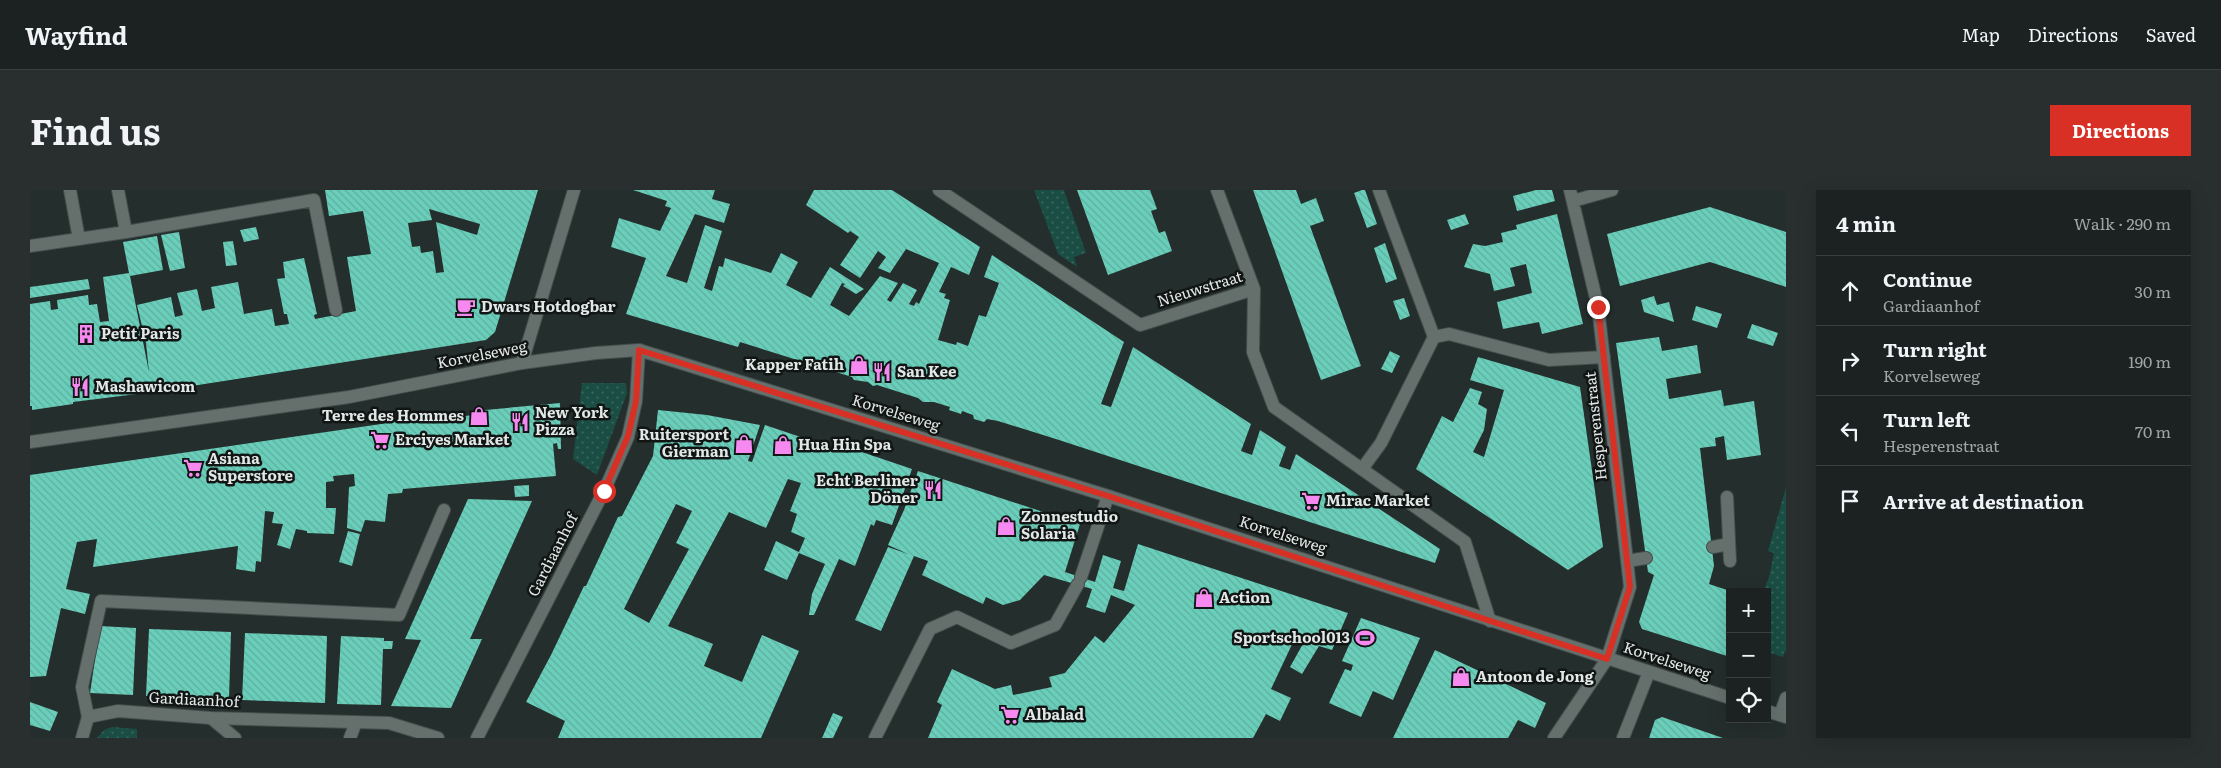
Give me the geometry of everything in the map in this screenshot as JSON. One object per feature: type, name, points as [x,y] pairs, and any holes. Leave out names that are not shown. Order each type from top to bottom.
[{"type":"street","points":[[70,190],[79,239]]},
{"type":"street","points":[[118,190],[126,232]]},
{"type":"street","points":[[522,363],[574,190]]},
{"type":"street","name":"Nieuwstraat","points":[[939,190],[1140,324],[1254,289],[1253,352],[1274,407],[1465,542],[1490,620]]},
{"type":"street","points":[[1217,190],[1254,289]]},
{"type":"street","points":[[1362,470],[1381,443],[1434,337],[1378,190]]},
{"type":"street","points":[[1571,196],[1612,190]]},
{"type":"street","name":"Hesperenstraat","points":[[1554,738],[1607,659],[1630,587],[1598,307],[1571,196]]},
{"type":"street","points":[[30,246],[126,232],[314,200],[336,310]]},
{"type":"street","points":[[1434,337],[1449,334],[1549,360],[1604,357]]},
{"type":"street","name":"Korvelseweg","points":[[30,442],[350,397],[522,363],[596,353],[639,350],[1108,496],[1726,697]]},
{"type":"street","name":"Gardiaanhof","points":[[477,738],[604,491],[628,436],[636,401],[639,350]]},
{"type":"street","points":[[875,738],[930,629],[957,617],[1010,643],[1055,625],[1080,581],[1108,496]]},
{"type":"street","points":[[1727,497],[1730,561]]},
{"type":"street","points":[[82,738],[88,717],[82,688],[101,601],[399,615],[444,510]]},
{"type":"street","points":[[1713,546],[1729,544]]},
{"type":"street","points":[[1627,560],[1646,558]]},
{"type":"street","points":[[1623,738],[1649,672]]},
{"type":"street","points":[[1771,712],[1783,716],[1786,698]]},
{"type":"street","name":"Gardiaanhof","points":[[88,717],[118,711],[211,718],[389,723],[438,738]]},
{"type":"street","points":[[211,718],[235,738]]},
{"type":"street","points":[[350,738],[356,722]]},
{"type":"green space","points":[[1034,190],[1064,190],[1086,253],[1074,257],[1077,267],[1058,254]]},
{"type":"green space","points":[[582,383],[626,383],[627,393],[597,475],[573,459]]},
{"type":"green space","points":[[1786,487],[1786,650],[1783,657],[1771,653],[1771,588],[1765,588],[1774,553],[1768,551]]},
{"type":"green space","points":[[112,727],[137,729],[137,738],[97,738],[104,730]]},
{"type":"building","points":[[325,190],[538,190],[495,332],[486,340],[153,392],[73,402],[73,404],[32,410],[32,406],[30,406],[30,304],[50,301],[51,310],[58,309],[57,300],[88,295],[89,305],[97,304],[100,322],[109,321],[103,277],[129,273],[123,242],[157,236],[163,270],[130,276],[149,372],[146,343],[137,305],[171,297],[175,317],[183,315],[177,293],[197,289],[202,311],[215,308],[211,287],[238,282],[244,314],[272,309],[275,326],[289,324],[287,314],[284,314],[277,279],[285,278],[283,262],[304,258],[317,314],[314,315],[315,319],[356,311],[347,257],[371,254],[363,211],[329,216]],"holes":[[[429,209],[480,224],[477,235],[436,222],[444,272],[436,273],[433,251],[421,253],[420,246],[412,247],[408,223],[432,220]]]},
{"type":"building","points":[[633,190],[715,190],[712,199],[730,204],[724,223],[695,214],[666,276],[687,283],[705,225],[722,231],[704,288],[712,291],[719,266],[723,267],[725,258],[771,273],[781,253],[798,262],[786,285],[811,298],[830,267],[864,289],[856,294],[843,286],[845,284],[842,283],[830,305],[849,316],[880,276],[898,283],[887,300],[891,302],[903,283],[917,290],[909,304],[914,306],[916,302],[919,304],[939,263],[906,249],[890,273],[878,268],[886,257],[878,251],[860,278],[840,265],[859,237],[850,231],[848,233],[806,205],[814,190],[892,190],[980,247],[969,275],[951,267],[939,292],[946,294],[944,298],[950,300],[938,340],[956,345],[957,342],[968,346],[979,315],[986,317],[999,283],[984,277],[992,255],[1124,342],[1101,404],[1111,407],[1133,347],[1251,424],[1241,451],[1252,455],[1260,430],[1286,447],[1279,466],[1290,470],[1296,454],[1440,549],[1435,563],[998,421],[987,419],[984,422],[974,419],[973,415],[962,411],[961,414],[949,410],[950,407],[934,402],[923,402],[918,398],[877,385],[873,386],[868,382],[854,380],[852,377],[740,342],[738,347],[626,314],[646,258],[611,247],[619,218],[660,231],[671,208],[665,206],[667,201]]},
{"type":"building","points":[[1077,190],[1150,190],[1157,209],[1151,211],[1159,233],[1165,231],[1172,251],[1108,275]]},
{"type":"building","points":[[1253,190],[1296,190],[1301,204],[1316,198],[1324,221],[1310,226],[1361,366],[1321,380]]},
{"type":"building","points":[[1365,190],[1377,224],[1367,228],[1354,193]]},
{"type":"building","points":[[1536,190],[1552,190],[1555,201],[1517,211],[1513,196]]},
{"type":"building","points":[[1710,207],[1786,232],[1786,287],[1710,262],[1620,286],[1607,234]]},
{"type":"building","points":[[1465,214],[1469,224],[1451,230],[1447,220]]},
{"type":"building","points":[[1557,214],[1583,324],[1542,334],[1539,322],[1503,329],[1497,302],[1532,293],[1526,264],[1510,268],[1515,286],[1494,291],[1490,274],[1464,267],[1473,244],[1485,246],[1503,242],[1501,233],[1517,229],[1516,225]]},
{"type":"building","points":[[256,227],[259,239],[244,242],[240,230]]},
{"type":"building","points":[[179,232],[185,268],[170,271],[161,235]]},
{"type":"building","points":[[233,241],[237,265],[226,266],[223,242]]},
{"type":"building","points":[[1385,243],[1397,279],[1386,283],[1374,248]]},
{"type":"building","points":[[88,279],[90,289],[30,298],[30,287]]},
{"type":"building","points":[[1654,296],[1657,305],[1669,302],[1674,322],[1644,312],[1641,300]]},
{"type":"building","points":[[1404,298],[1410,316],[1400,320],[1393,301]]},
{"type":"building","points":[[1696,306],[1722,314],[1717,328],[1692,320]]},
{"type":"building","points":[[1752,324],[1778,333],[1773,346],[1747,338]]},
{"type":"building","points":[[1659,337],[1662,351],[1697,345],[1701,373],[1666,379],[1669,399],[1721,390],[1724,406],[1754,401],[1761,455],[1727,460],[1724,436],[1715,438],[1716,446],[1700,448],[1714,566],[1709,584],[1726,590],[1726,656],[1642,629],[1639,622],[1654,575],[1648,572],[1616,343]]},
{"type":"building","points":[[1390,351],[1400,356],[1392,373],[1381,369]]},
{"type":"building","points":[[1478,357],[1580,387],[1603,547],[1568,570],[1416,469],[1442,416],[1453,422],[1470,388],[1482,392],[1478,404],[1487,409],[1484,430],[1473,452],[1484,457],[1504,390],[1470,380]]},
{"type":"building","points":[[560,403],[561,449],[558,449],[557,443],[553,444],[556,476],[403,489],[402,493],[388,494],[385,522],[365,520],[361,532],[347,528],[349,487],[355,486],[354,474],[333,476],[334,481],[326,482],[326,508],[336,508],[334,534],[307,533],[307,531],[296,529],[290,549],[277,545],[283,524],[272,523],[274,512],[265,511],[261,562],[256,561],[255,572],[236,569],[238,546],[93,567],[97,539],[77,542],[66,589],[90,594],[85,614],[61,608],[46,676],[30,677],[30,475],[395,422],[487,414],[485,410]]},
{"type":"building","points":[[658,410],[707,415],[760,425],[748,461],[752,462],[765,425],[848,453],[850,448],[912,469],[892,525],[876,520],[874,526],[871,524],[855,566],[839,559],[814,615],[809,615],[812,594],[825,564],[799,553],[787,580],[764,570],[776,541],[799,552],[805,538],[791,532],[797,514],[790,511],[801,483],[788,479],[766,528],[729,512],[668,626],[713,644],[704,666],[742,682],[762,635],[799,651],[761,738],[558,738],[565,721],[526,702],[584,586],[586,586],[618,517],[622,516],[653,456]],"holes":[[[676,504],[692,511],[676,543],[689,549],[649,623],[624,609]]]},
{"type":"building","points":[[918,471],[1080,524],[1065,572],[1095,582],[1103,555],[1121,561],[1113,588],[1124,591],[1138,544],[1348,613],[1332,650],[1319,646],[1302,674],[1290,667],[1304,642],[1308,643],[1295,638],[1271,689],[1291,698],[1280,721],[1266,714],[1253,738],[928,738],[942,705],[937,702],[952,669],[995,689],[1011,685],[1013,695],[1052,687],[1049,677],[1065,673],[1095,636],[1104,643],[1135,605],[1111,595],[1105,613],[1086,607],[1092,589],[1044,575],[1020,600],[1003,605],[986,597],[983,604],[922,575],[928,561],[914,556],[881,631],[855,620],[888,547],[908,554],[888,545],[904,510]]},
{"type":"building","points":[[529,485],[529,496],[515,497],[514,486]]},
{"type":"building","points":[[468,499],[532,501],[470,639],[482,639],[451,708],[391,706],[421,640],[405,639]]},
{"type":"building","points":[[348,531],[360,534],[352,566],[339,562]]},
{"type":"building","points":[[1361,618],[1420,638],[1393,700],[1373,691],[1361,717],[1329,703],[1345,669],[1351,671],[1353,665],[1342,661]]},
{"type":"building","points":[[100,626],[136,628],[133,695],[90,693]]},
{"type":"building","points":[[149,629],[231,632],[229,699],[146,696]]},
{"type":"building","points":[[245,633],[327,636],[325,703],[242,700]]},
{"type":"building","points":[[341,636],[384,638],[384,641],[393,641],[392,649],[383,649],[381,705],[337,704]]},
{"type":"building","points":[[1435,650],[1546,703],[1535,728],[1518,720],[1508,738],[1393,738]]},
{"type":"building","points":[[30,702],[58,712],[50,731],[30,725]]},
{"type":"building","points":[[833,713],[843,717],[833,738],[822,738]]},
{"type":"building","points":[[1662,717],[1723,738],[1649,738],[1655,720]]},
{"type":"place","name":"Dwars Hotdogbar","points":[[466,307]]},
{"type":"place","name":"Petit Paris","points":[[86,334]]},
{"type":"place","name":"Kapper Fatih","points":[[859,365]]},
{"type":"place","name":"San Kee","points":[[882,372]]},
{"type":"place","name":"Mashawicom","points":[[80,387]]},
{"type":"place","name":"Terre des Hommes","points":[[479,416]]},
{"type":"place","name":"New York Pizza","points":[[520,422]]},
{"type":"place","name":"Erciyes Market","points":[[380,440]]},
{"type":"place","name":"Ruitersport Gierman","points":[[744,444]]},
{"type":"place","name":"Hua Hin Spa","points":[[783,445]]},
{"type":"place","name":"Asiana Superstore","points":[[193,468]]},
{"type":"place","name":"Echt Berliner Döner","points":[[933,490]]},
{"type":"place","name":"Mirac Market","points":[[1311,501]]},
{"type":"place","name":"Zonnestudio Solaria","points":[[1006,526]]},
{"type":"place","name":"Action","points":[[1204,598]]},
{"type":"place","name":"Sportschool013","points":[[1365,638]]},
{"type":"place","name":"Antoon de Jong","points":[[1461,677]]},
{"type":"place","name":"Albalad","points":[[1010,715]]},
{"type":"route","points":[[604,491],[628,436],[636,401],[639,350],[1108,496],[1607,659],[1630,587],[1598,307]]}]
